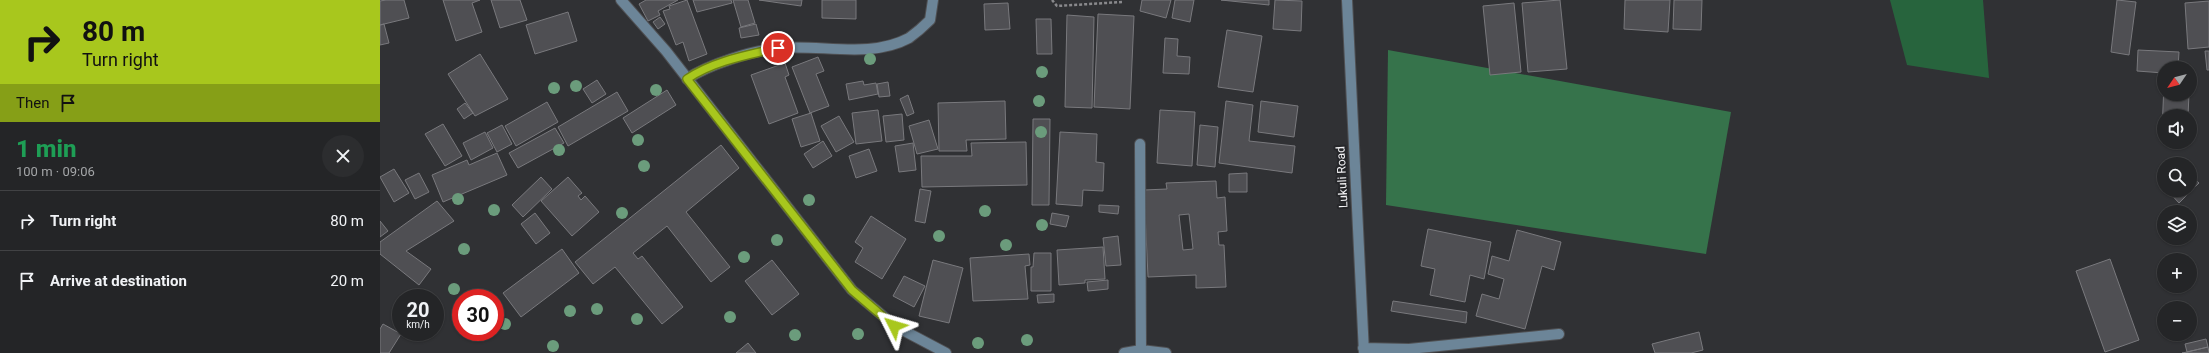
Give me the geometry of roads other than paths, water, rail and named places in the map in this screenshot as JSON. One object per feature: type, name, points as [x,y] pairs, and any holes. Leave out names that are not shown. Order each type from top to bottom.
[{"type":"street","points":[[621,0],[666,51],[852,290],[894,326],[946,353]]},
{"type":"street","points":[[687,79],[698,72],[736,58],[778,48],[858,49],[883,46],[909,38],[930,20],[933,0]]},
{"type":"street","name":"Lukuli Road","points":[[1347,0],[1364,351]]},
{"type":"street","points":[[1140,144],[1141,350]]},
{"type":"street","points":[[1364,351],[1409,349],[1559,334]]},
{"type":"street","points":[[1124,353],[1141,350],[1166,353]]}]
